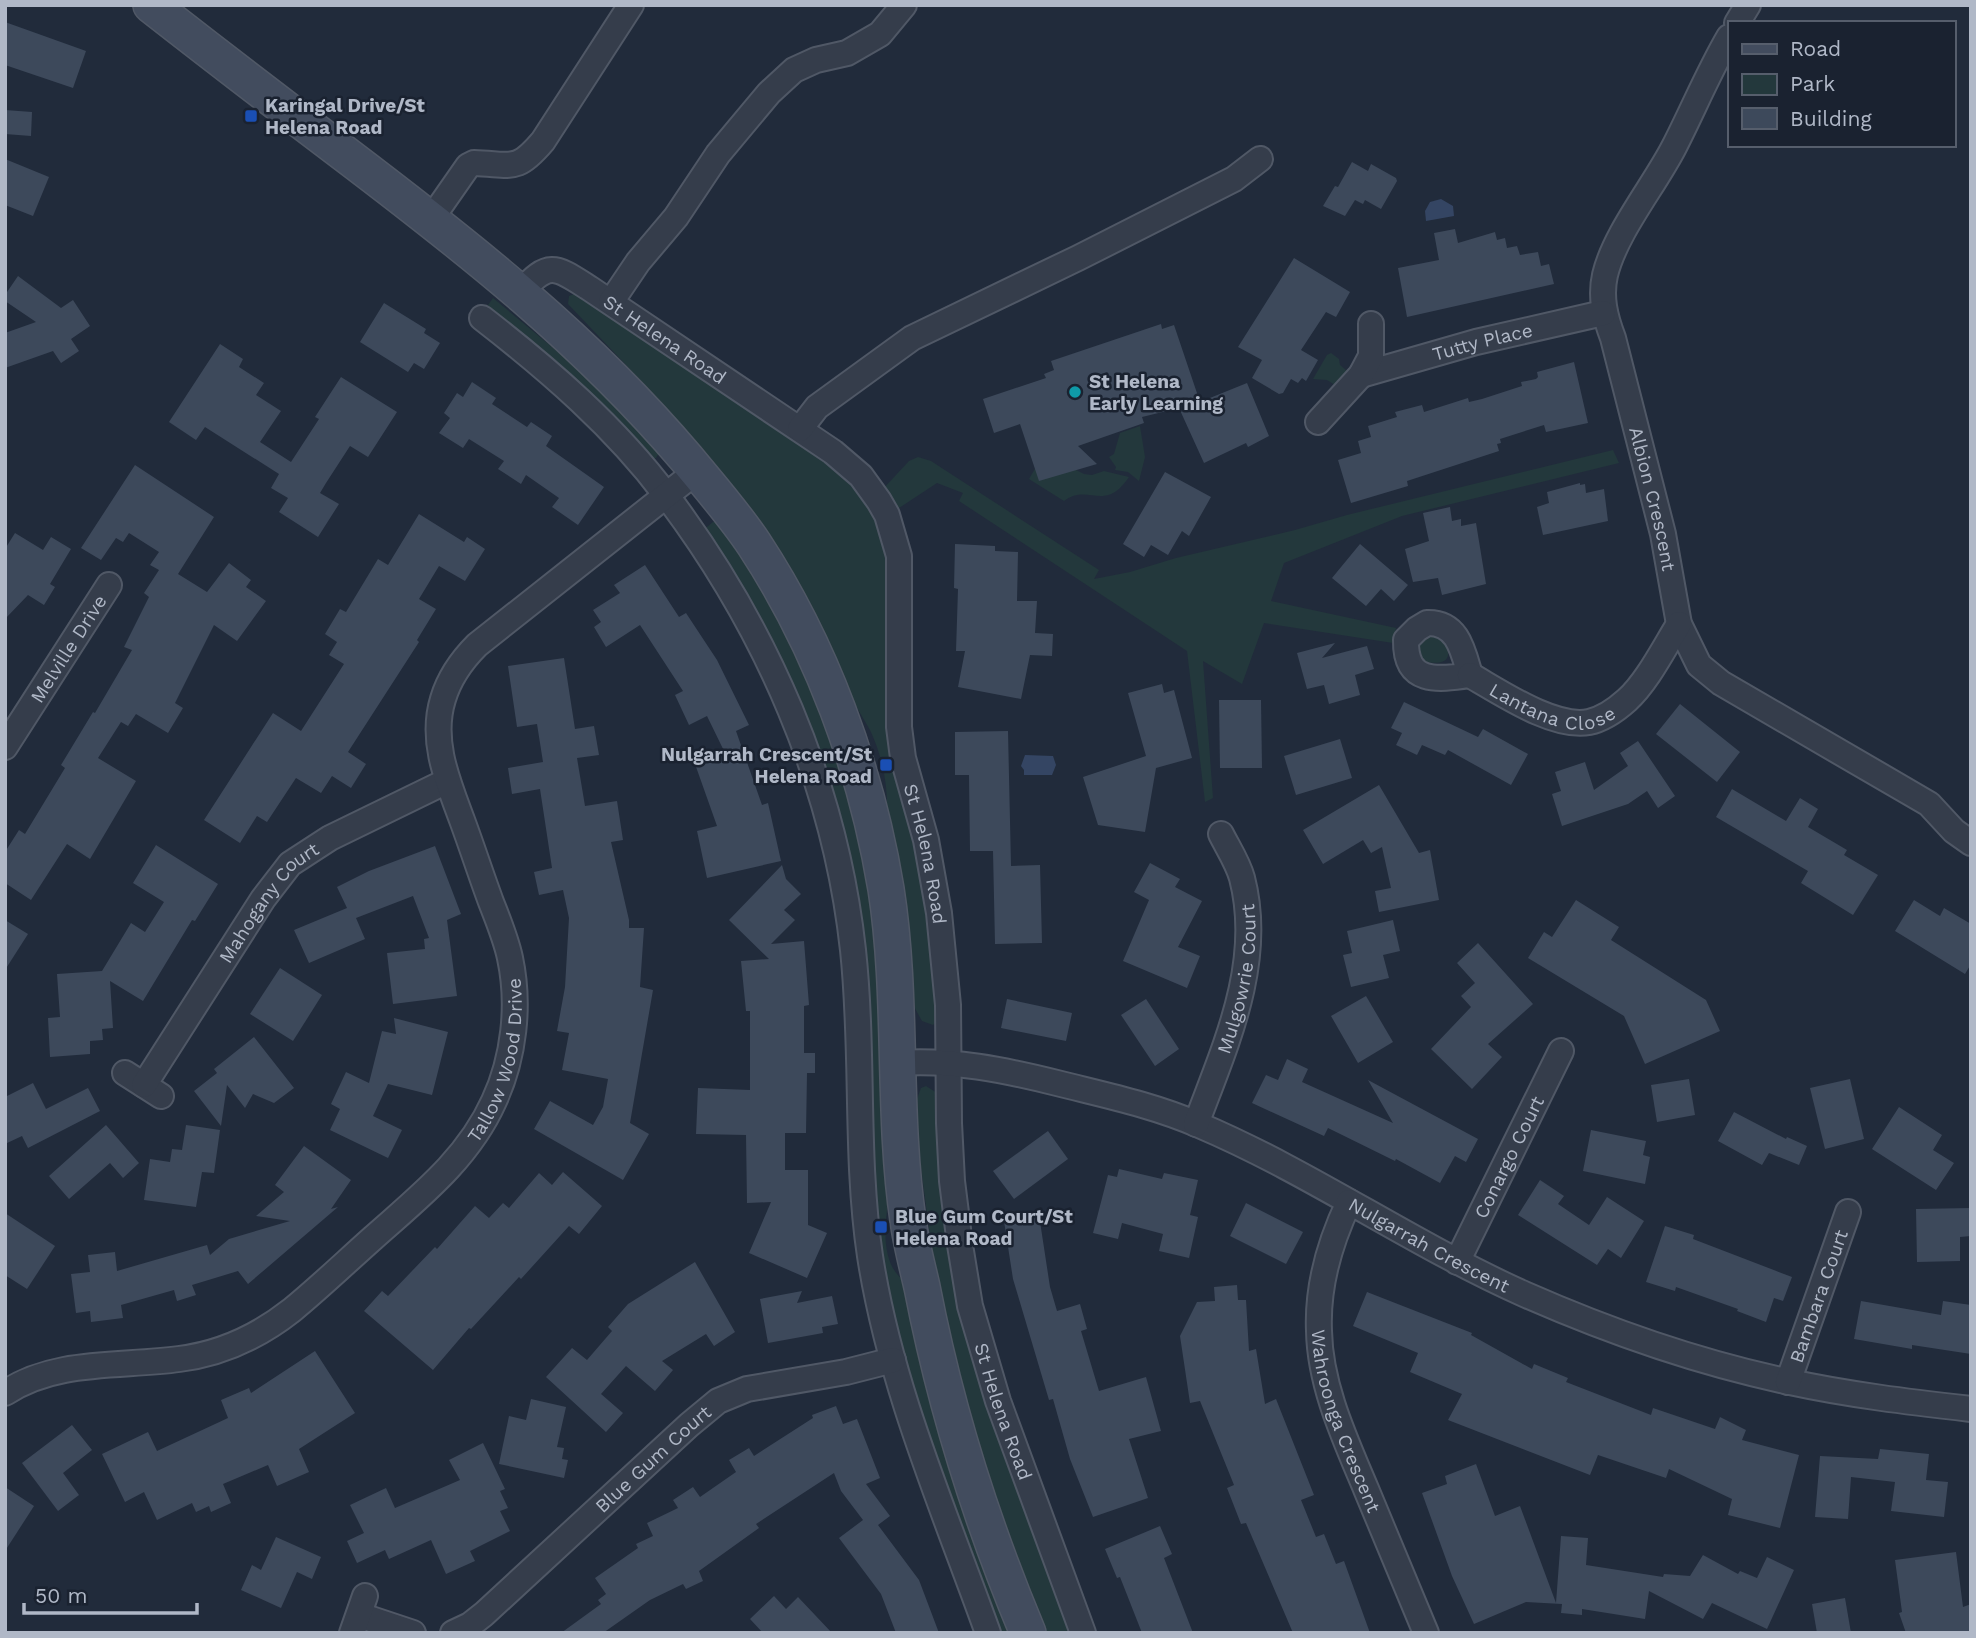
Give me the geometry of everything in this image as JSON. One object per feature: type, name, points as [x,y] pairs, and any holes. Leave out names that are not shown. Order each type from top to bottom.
[{"type":"main road","points":[[150,5],[431,219],[521,292],[618,383],[736,518],[805,632],[844,730],[865,797],[885,885],[892,949],[908,1220],[936,1358],[974,1487],[1028,1633]]},
{"type":"street","points":[[431,219],[468,166],[474,163],[517,165],[526,161],[543,141],[631,5]]},
{"type":"street","points":[[611,302],[638,262],[676,218],[718,154],[769,93],[794,70],[816,60],[847,53],[880,34],[904,5]]},
{"type":"street","points":[[1738,21],[1748,5]]},
{"type":"street","name":"Albion Crescent","points":[[1728,39],[1700,89],[1675,147],[1616,246],[1605,276],[1603,313],[1613,338],[1657,511],[1679,624],[1699,665],[1721,683],[1929,804],[1954,831],[1971,843]]},
{"type":"street","points":[[800,429],[817,407],[912,338],[1234,179],[1260,159]]},
{"type":"street","name":"St Helena Road","points":[[521,292],[541,272],[555,270],[574,278],[849,464],[870,487],[887,515],[899,556],[899,727],[903,758],[926,840],[939,913],[948,1005],[952,1181],[970,1306],[998,1401],[1083,1633]]},
{"type":"street","name":"Tutty Place","points":[[1361,375],[1476,342],[1603,313]]},
{"type":"street","points":[[482,318],[529,355],[589,410],[667,496],[727,587],[780,683],[811,760],[845,898],[853,948],[865,1210],[870,1257],[892,1360],[988,1633]]},
{"type":"street","points":[[1318,422],[1361,375],[1371,356],[1371,324]]},
{"type":"street","name":"Tallow Wood Drive","points":[[8,1385],[56,1373],[205,1354],[251,1337],[292,1309],[429,1188],[467,1147],[481,1126],[503,1080],[513,1030],[514,993],[510,958],[504,936],[447,781],[439,744],[440,713],[449,685],[466,656],[506,620],[697,471]]},
{"type":"street","name":"Melville Drive","points":[[5,747],[109,585]]},
{"type":"street","name":"Lantana Close","points":[[1470,675],[1549,716],[1567,721],[1588,722],[1609,713],[1628,699],[1679,624]]},
{"type":"street","name":"Mahogany Court","points":[[143,1084],[268,892],[290,864],[330,838],[447,781]]},
{"type":"street","name":"Mulgowrie Court","points":[[1196,1124],[1238,1013],[1247,962],[1247,915],[1241,877],[1221,834]]},
{"type":"street","name":"Conargo Court","points":[[1457,1262],[1561,1051]]},
{"type":"street","name":"Nulgarrah Crescent","points":[[898,1063],[949,1063],[1049,1081],[1125,1100],[1196,1124],[1272,1159],[1457,1262],[1527,1295],[1638,1337],[1788,1382],[1900,1401],[1971,1409]]},
{"type":"street","name":"Wahroonga Crescent","points":[[1349,1202],[1337,1228],[1324,1278],[1319,1333],[1323,1363],[1338,1421],[1426,1633]]},
{"type":"street","name":"Bambara Court","points":[[1788,1382],[1848,1212]]},
{"type":"street","name":"Blue Gum Court","points":[[453,1633],[484,1614],[689,1425],[719,1401],[761,1385],[846,1372],[892,1360]]},
{"type":"street","points":[[359,1615],[413,1633]]},
{"type":"green space","points":[[580,295],[828,459],[870,502],[888,550],[938,1004],[936,1022],[933,1025],[922,1021],[912,1003],[887,815],[887,793],[881,761],[870,730],[718,470],[627,366],[568,304],[569,296]]},
{"type":"green space","points":[[493,298],[575,366],[657,449],[659,453],[656,458],[651,458],[486,308]]},
{"type":"green space","points":[[1331,353],[1347,371],[1335,385],[1327,380],[1313,379],[1327,355]]},
{"type":"green space","points":[[1140,426],[1145,457],[1139,481],[1128,472],[1115,470],[1116,467],[1109,457],[1114,454],[1120,433]]},
{"type":"green space","points":[[1613,450],[1619,463],[1402,516],[1284,563],[1271,601],[1396,628],[1393,643],[1264,623],[1242,684],[1203,661],[1213,798],[1205,802],[1187,651],[959,501],[963,493],[937,483],[896,510],[883,489],[909,461],[918,457],[931,461],[1099,570],[1094,579]]},
{"type":"green space","points":[[1040,460],[1068,466],[1084,474],[1092,475],[1104,471],[1129,477],[1112,494],[1081,494],[1064,501],[1029,479]]},
{"type":"green space","points":[[717,522],[744,562],[791,647],[829,735],[844,781],[866,875],[876,954],[883,1033],[890,1192],[886,1227],[887,1251],[895,1272],[903,1280],[1014,1633],[999,1633],[923,1424],[897,1337],[882,1262],[843,841],[702,531]]},
{"type":"green space","points":[[1426,632],[1442,636],[1448,651],[1446,660],[1436,663],[1420,661],[1416,640]]},
{"type":"green space","points":[[926,1086],[937,1093],[942,1165],[1072,1633],[1042,1633],[973,1435],[934,1267],[918,1145],[917,1099],[921,1088]]},
{"type":"water","points":[[1441,199],[1453,206],[1454,216],[1426,221],[1425,211],[1430,202]]},
{"type":"water","points":[[1025,755],[1053,756],[1056,765],[1052,775],[1024,775],[1021,766]]},
{"type":"building","points":[[5,22],[86,51],[73,88],[5,65]]},
{"type":"building","points":[[5,110],[32,112],[31,136],[5,134]]},
{"type":"building","points":[[5,159],[49,177],[33,216],[5,205]]},
{"type":"building","points":[[1352,162],[1368,171],[1371,164],[1396,178],[1397,181],[1381,209],[1365,200],[1363,204],[1355,200],[1345,216],[1323,206]]},
{"type":"building","points":[[1455,229],[1458,243],[1495,232],[1497,240],[1505,238],[1507,248],[1517,246],[1520,255],[1538,252],[1541,266],[1549,264],[1554,284],[1407,317],[1398,268],[1439,260],[1434,233]]},
{"type":"building","points":[[1294,258],[1350,292],[1336,317],[1326,312],[1301,350],[1318,360],[1306,381],[1302,378],[1298,383],[1291,379],[1283,393],[1279,394],[1252,378],[1262,360],[1238,347]]},
{"type":"building","points":[[18,276],[61,308],[73,300],[90,326],[71,339],[79,351],[61,363],[53,351],[5,368],[5,333],[36,322],[5,301],[5,295]]},
{"type":"building","points":[[384,303],[426,329],[424,333],[440,343],[424,369],[414,363],[408,372],[360,342]]},
{"type":"building","name":"St Helena Early Learning","points":[[1161,324],[1162,329],[1174,325],[1200,402],[1247,383],[1269,436],[1248,447],[1246,443],[1204,463],[1179,408],[1142,417],[1144,423],[1078,446],[1097,464],[1039,481],[1020,424],[994,433],[983,399],[1046,378],[1044,374],[1054,370],[1051,361]]},
{"type":"building","points":[[220,344],[243,359],[239,367],[264,383],[256,395],[281,411],[260,442],[291,462],[319,419],[315,417],[341,377],[397,412],[368,457],[350,446],[326,483],[320,493],[339,504],[318,537],[279,512],[288,498],[271,488],[279,474],[205,427],[196,440],[169,422]]},
{"type":"building","points":[[1574,362],[1588,423],[1546,432],[1544,425],[1500,439],[1501,443],[1497,444],[1499,451],[1407,481],[1408,486],[1351,503],[1338,460],[1361,453],[1358,441],[1371,437],[1368,426],[1397,417],[1395,412],[1422,405],[1424,412],[1468,398],[1469,402],[1482,399],[1522,386],[1521,382],[1536,379],[1537,372]]},
{"type":"building","points":[[472,382],[496,398],[492,404],[527,427],[531,422],[552,436],[546,446],[604,487],[578,525],[552,507],[559,498],[526,475],[521,484],[498,469],[504,461],[469,439],[463,448],[439,433],[450,418],[444,413],[457,393],[463,397]]},
{"type":"building","points":[[135,465],[214,517],[178,574],[207,592],[229,563],[251,580],[246,587],[266,601],[237,641],[214,625],[175,703],[183,708],[168,733],[136,714],[128,726],[121,722],[98,758],[136,781],[90,859],[67,844],[31,900],[5,883],[5,852],[19,830],[25,834],[65,768],[61,765],[132,650],[124,647],[149,597],[144,593],[159,570],[150,565],[159,552],[129,533],[123,542],[116,538],[101,560],[81,548]]},
{"type":"building","points":[[1165,472],[1211,497],[1189,536],[1182,531],[1168,555],[1151,545],[1144,557],[1123,544]]},
{"type":"building","points":[[1585,484],[1586,493],[1604,489],[1608,521],[1543,535],[1537,507],[1549,503],[1547,492]]},
{"type":"building","points":[[1450,507],[1452,521],[1461,519],[1461,526],[1476,523],[1486,584],[1442,595],[1438,578],[1413,582],[1405,549],[1429,541],[1423,513]]},
{"type":"building","points":[[419,514],[464,542],[467,537],[485,549],[465,581],[439,566],[419,599],[436,609],[417,640],[419,642],[348,752],[366,764],[351,788],[332,776],[321,793],[296,778],[267,822],[257,816],[240,843],[204,820],[273,713],[301,731],[344,664],[329,655],[337,642],[325,634],[340,609],[346,612],[378,559],[388,565]]},
{"type":"building","points":[[15,533],[43,550],[51,537],[71,549],[50,584],[55,587],[44,605],[28,595],[5,619],[5,549]]},
{"type":"building","points":[[955,544],[995,546],[995,551],[1018,552],[1017,601],[1037,601],[1035,633],[1053,634],[1052,656],[1030,655],[1021,699],[958,687],[965,651],[956,651],[958,589],[954,588]]},
{"type":"building","points":[[1360,544],[1408,585],[1394,601],[1381,589],[1366,606],[1332,578]]},
{"type":"building","points":[[645,565],[679,617],[686,613],[717,660],[749,725],[736,731],[762,805],[768,803],[781,861],[707,878],[697,831],[717,826],[695,764],[725,753],[707,716],[689,725],[675,695],[683,691],[640,625],[606,647],[594,627],[601,622],[593,610],[620,593],[614,585]]},
{"type":"building","points":[[1335,643],[1322,658],[1367,646],[1374,669],[1355,675],[1360,695],[1329,704],[1324,685],[1307,689],[1297,653]]},
{"type":"building","points":[[564,658],[575,729],[594,726],[599,755],[577,758],[585,806],[617,801],[623,840],[611,842],[629,928],[644,928],[640,987],[653,990],[630,1123],[649,1134],[623,1180],[534,1129],[550,1101],[593,1125],[603,1107],[608,1079],[562,1070],[569,1033],[557,1031],[565,987],[569,918],[563,890],[539,895],[534,872],[552,868],[540,789],[512,794],[508,768],[543,762],[537,724],[517,727],[508,666]]},
{"type":"building","points":[[1162,684],[1164,693],[1174,690],[1192,758],[1156,768],[1145,832],[1098,825],[1083,777],[1146,756],[1128,693]]},
{"type":"building","points":[[1219,700],[1261,700],[1262,768],[1220,768]]},
{"type":"building","points":[[1404,702],[1478,737],[1483,729],[1528,754],[1511,785],[1448,750],[1445,755],[1422,745],[1417,755],[1396,745],[1402,733],[1391,728]]},
{"type":"building","points":[[1680,704],[1740,752],[1717,782],[1656,734]]},
{"type":"building","points":[[1008,731],[1011,866],[1040,865],[1042,943],[995,944],[993,851],[970,851],[969,775],[955,775],[955,732]]},
{"type":"building","points":[[1340,739],[1352,778],[1296,795],[1284,756]]},
{"type":"building","points":[[1638,741],[1675,796],[1658,808],[1647,791],[1628,804],[1562,826],[1552,794],[1561,791],[1555,772],[1585,762],[1594,790],[1628,766],[1620,753]]},
{"type":"building","points":[[1379,785],[1419,853],[1430,850],[1439,900],[1379,912],[1375,891],[1391,888],[1382,847],[1371,853],[1363,840],[1323,864],[1303,830]]},
{"type":"building","points":[[1732,789],[1786,821],[1800,798],[1818,809],[1808,827],[1847,850],[1844,855],[1878,875],[1853,915],[1801,883],[1808,871],[1716,817]]},
{"type":"building","points":[[156,845],[218,884],[195,921],[192,920],[143,1001],[110,981],[113,1028],[102,1029],[103,1040],[90,1041],[90,1054],[50,1057],[48,1018],[60,1017],[57,974],[102,971],[131,923],[145,932],[164,902],[133,883]]},
{"type":"building","points":[[435,846],[461,914],[447,920],[457,996],[393,1004],[387,953],[425,949],[424,939],[429,938],[413,896],[356,918],[365,939],[309,963],[294,930],[347,908],[337,887],[369,871]]},
{"type":"building","points":[[1150,863],[1180,879],[1175,887],[1202,901],[1178,947],[1200,956],[1187,988],[1123,961],[1149,900],[1134,892]]},
{"type":"building","points":[[782,865],[786,879],[801,894],[784,910],[795,920],[771,944],[804,941],[809,1005],[804,1006],[804,1053],[815,1053],[815,1073],[807,1073],[806,1133],[785,1133],[785,1170],[808,1170],[808,1225],[827,1233],[807,1278],[749,1253],[771,1202],[747,1203],[746,1135],[696,1134],[698,1088],[750,1090],[750,1011],[746,1011],[741,961],[769,959],[729,920]]},
{"type":"building","points":[[1576,900],[1619,927],[1611,940],[1706,1000],[1720,1031],[1645,1064],[1624,1016],[1528,958],[1544,932],[1552,937]]},
{"type":"building","points":[[1914,900],[1940,916],[1944,908],[1971,924],[1971,964],[1965,974],[1895,931]]},
{"type":"building","points":[[5,920],[28,934],[5,970]]},
{"type":"building","points":[[1393,920],[1400,951],[1383,955],[1389,978],[1351,987],[1343,955],[1352,953],[1347,931]]},
{"type":"building","points":[[1478,943],[1533,1004],[1488,1044],[1502,1057],[1472,1089],[1431,1049],[1471,1007],[1461,996],[1475,983],[1457,963]]},
{"type":"building","points":[[280,968],[322,995],[293,1041],[250,1014]]},
{"type":"building","points":[[1366,996],[1393,1042],[1358,1063],[1331,1016]]},
{"type":"building","points":[[1007,999],[1072,1013],[1066,1041],[1001,1028]]},
{"type":"building","points":[[1146,999],[1179,1049],[1155,1066],[1121,1015]]},
{"type":"building","points":[[394,1018],[448,1032],[432,1095],[388,1084],[373,1116],[402,1130],[388,1158],[330,1130],[340,1109],[331,1104],[346,1072],[369,1083],[382,1031],[396,1034]]},
{"type":"building","points":[[254,1037],[294,1088],[274,1103],[253,1094],[245,1108],[227,1085],[221,1126],[194,1091],[217,1073],[214,1069]]},
{"type":"building","points":[[1287,1059],[1308,1069],[1302,1082],[1393,1123],[1368,1080],[1478,1139],[1466,1162],[1455,1156],[1440,1183],[1396,1159],[1395,1161],[1328,1128],[1324,1136],[1252,1103],[1266,1075],[1278,1080]]},
{"type":"building","points":[[1689,1079],[1695,1115],[1657,1122],[1651,1085]]},
{"type":"building","points":[[1850,1079],[1864,1139],[1825,1149],[1810,1088]]},
{"type":"building","points":[[33,1083],[46,1109],[88,1088],[100,1111],[28,1148],[22,1136],[5,1144],[5,1097]]},
{"type":"building","points":[[1899,1107],[1942,1135],[1933,1150],[1954,1163],[1936,1190],[1872,1149]]},
{"type":"building","points":[[1734,1112],[1786,1139],[1787,1137],[1807,1146],[1799,1165],[1769,1153],[1762,1165],[1718,1141]]},
{"type":"building","points":[[106,1125],[139,1163],[123,1178],[110,1163],[69,1199],[49,1176]]},
{"type":"building","points":[[186,1125],[220,1130],[214,1173],[202,1172],[196,1207],[144,1200],[150,1159],[170,1162],[172,1149],[182,1150]]},
{"type":"building","points":[[1591,1130],[1646,1141],[1643,1155],[1650,1157],[1645,1184],[1583,1171]]},
{"type":"building","points":[[1048,1131],[1068,1159],[1014,1199],[993,1171]]},
{"type":"building","points":[[304,1146],[351,1180],[331,1209],[338,1207],[248,1284],[238,1271],[192,1285],[196,1295],[177,1301],[174,1290],[121,1305],[123,1318],[91,1322],[90,1311],[76,1313],[71,1274],[90,1272],[88,1255],[115,1252],[117,1271],[207,1245],[210,1255],[229,1239],[290,1221],[256,1216],[284,1192],[275,1185]]},
{"type":"building","points":[[1119,1169],[1162,1179],[1164,1173],[1198,1180],[1190,1215],[1198,1217],[1189,1258],[1159,1251],[1163,1234],[1122,1223],[1118,1239],[1093,1233],[1108,1175],[1117,1177]]},
{"type":"building","points":[[563,1172],[602,1206],[579,1234],[569,1226],[521,1279],[519,1277],[471,1329],[469,1328],[433,1370],[364,1311],[382,1291],[388,1296],[435,1247],[437,1249],[475,1206],[489,1218],[503,1203],[509,1208],[539,1173],[552,1185]]},
{"type":"building","points":[[1540,1180],[1564,1196],[1558,1204],[1589,1225],[1607,1197],[1644,1221],[1621,1258],[1608,1249],[1597,1265],[1518,1215]]},
{"type":"building","points":[[1246,1203],[1303,1232],[1286,1264],[1230,1236]]},
{"type":"building","points":[[1971,1208],[1971,1236],[1960,1237],[1960,1261],[1917,1262],[1916,1209]]},
{"type":"building","points":[[5,1213],[55,1246],[27,1289],[5,1275]]},
{"type":"building","points":[[1039,1215],[1050,1287],[1057,1311],[1080,1304],[1087,1329],[1081,1331],[1099,1391],[1146,1377],[1161,1431],[1129,1439],[1148,1498],[1093,1517],[1070,1459],[1053,1399],[1049,1400],[1013,1279],[1004,1221]]},
{"type":"building","points":[[1665,1226],[1694,1235],[1693,1239],[1792,1277],[1783,1301],[1774,1298],[1766,1322],[1676,1287],[1675,1291],[1646,1282]]},
{"type":"building","points":[[695,1262],[735,1332],[714,1346],[706,1334],[662,1361],[673,1370],[655,1391],[626,1366],[601,1394],[623,1413],[606,1432],[546,1377],[572,1348],[587,1360],[612,1331],[608,1327],[628,1304]]},
{"type":"building","points":[[1237,1285],[1238,1300],[1246,1300],[1249,1351],[1256,1349],[1265,1404],[1276,1399],[1314,1495],[1301,1500],[1316,1537],[1324,1534],[1336,1564],[1344,1561],[1370,1633],[1293,1633],[1246,1523],[1241,1524],[1227,1488],[1234,1485],[1200,1401],[1190,1403],[1180,1336],[1197,1302],[1215,1301],[1214,1287]]},
{"type":"building","points":[[802,1291],[797,1303],[832,1296],[838,1324],[822,1327],[823,1333],[768,1343],[760,1299]]},
{"type":"building","points":[[1367,1292],[1472,1333],[1471,1335],[1532,1369],[1534,1364],[1568,1378],[1566,1382],[1651,1415],[1653,1408],[1715,1429],[1720,1417],[1746,1430],[1742,1440],[1799,1455],[1780,1528],[1728,1515],[1732,1499],[1669,1469],[1666,1478],[1598,1455],[1590,1475],[1448,1420],[1462,1394],[1410,1372],[1418,1353],[1353,1326]]},
{"type":"building","points":[[1861,1301],[1941,1315],[1943,1301],[1971,1305],[1971,1354],[1912,1345],[1912,1349],[1854,1339]]},
{"type":"building","points":[[315,1351],[355,1413],[299,1449],[309,1472],[277,1486],[268,1465],[223,1484],[231,1503],[211,1512],[209,1506],[196,1512],[192,1503],[157,1520],[144,1492],[125,1502],[102,1454],[148,1432],[157,1451],[228,1418],[221,1400],[249,1388],[251,1393]]},
{"type":"building","points":[[531,1399],[566,1407],[557,1447],[564,1448],[562,1459],[568,1460],[564,1478],[499,1464],[509,1416],[526,1420]]},
{"type":"building","points":[[836,1406],[843,1424],[857,1419],[880,1478],[866,1484],[890,1516],[878,1525],[919,1580],[939,1633],[896,1633],[881,1594],[839,1538],[863,1520],[841,1491],[834,1473],[756,1524],[759,1528],[699,1571],[703,1581],[686,1589],[683,1584],[650,1600],[603,1633],[561,1633],[601,1604],[598,1600],[606,1594],[595,1578],[638,1548],[636,1544],[653,1536],[647,1523],[678,1508],[673,1500],[693,1487],[700,1497],[736,1472],[729,1460],[749,1448],[754,1456],[813,1418],[812,1415]]},
{"type":"building","points":[[72,1425],[92,1450],[63,1473],[79,1495],[58,1511],[22,1463]]},
{"type":"building","points":[[483,1443],[505,1489],[500,1491],[508,1508],[500,1511],[510,1531],[470,1551],[475,1561],[446,1574],[431,1540],[389,1559],[385,1550],[357,1563],[347,1541],[364,1533],[350,1505],[386,1488],[395,1508],[460,1480],[449,1460]]},
{"type":"building","points":[[1880,1449],[1929,1454],[1926,1480],[1948,1482],[1944,1517],[1891,1511],[1895,1482],[1851,1477],[1848,1519],[1815,1517],[1820,1456],[1878,1459]]},
{"type":"building","points":[[1476,1464],[1495,1516],[1520,1506],[1556,1603],[1561,1536],[1588,1538],[1586,1565],[1663,1577],[1664,1574],[1690,1576],[1703,1555],[1738,1574],[1740,1571],[1757,1578],[1767,1557],[1794,1570],[1767,1629],[1712,1603],[1703,1619],[1649,1591],[1645,1619],[1582,1609],[1582,1615],[1561,1613],[1562,1604],[1526,1602],[1474,1624],[1452,1576],[1422,1493],[1447,1484],[1445,1476]]},
{"type":"building","points":[[5,1487],[34,1506],[5,1551]]},
{"type":"building","points":[[1160,1526],[1172,1554],[1164,1558],[1193,1633],[1142,1633],[1120,1577],[1117,1578],[1105,1549]]},
{"type":"building","points":[[276,1537],[321,1557],[312,1579],[297,1572],[281,1608],[241,1590],[252,1565],[261,1570]]},
{"type":"building","points":[[1956,1552],[1963,1607],[1971,1604],[1971,1633],[1906,1633],[1899,1613],[1902,1612],[1895,1560]]},
{"type":"building","points":[[774,1596],[786,1609],[798,1597],[832,1633],[763,1633],[750,1619]]},
{"type":"building","points":[[1845,1598],[1851,1633],[1817,1633],[1812,1604]]},
{"type":"place","name":"Karingal Drive/St Helena Road","points":[[251,116]]},
{"type":"place","name":"St Helena Early Learning","points":[[1075,392]]},
{"type":"place","name":"Nulgarrah Crescent/St Helena Road","points":[[886,765]]},
{"type":"place","name":"Blue Gum Court/St Helena Road","points":[[881,1227]]}]
